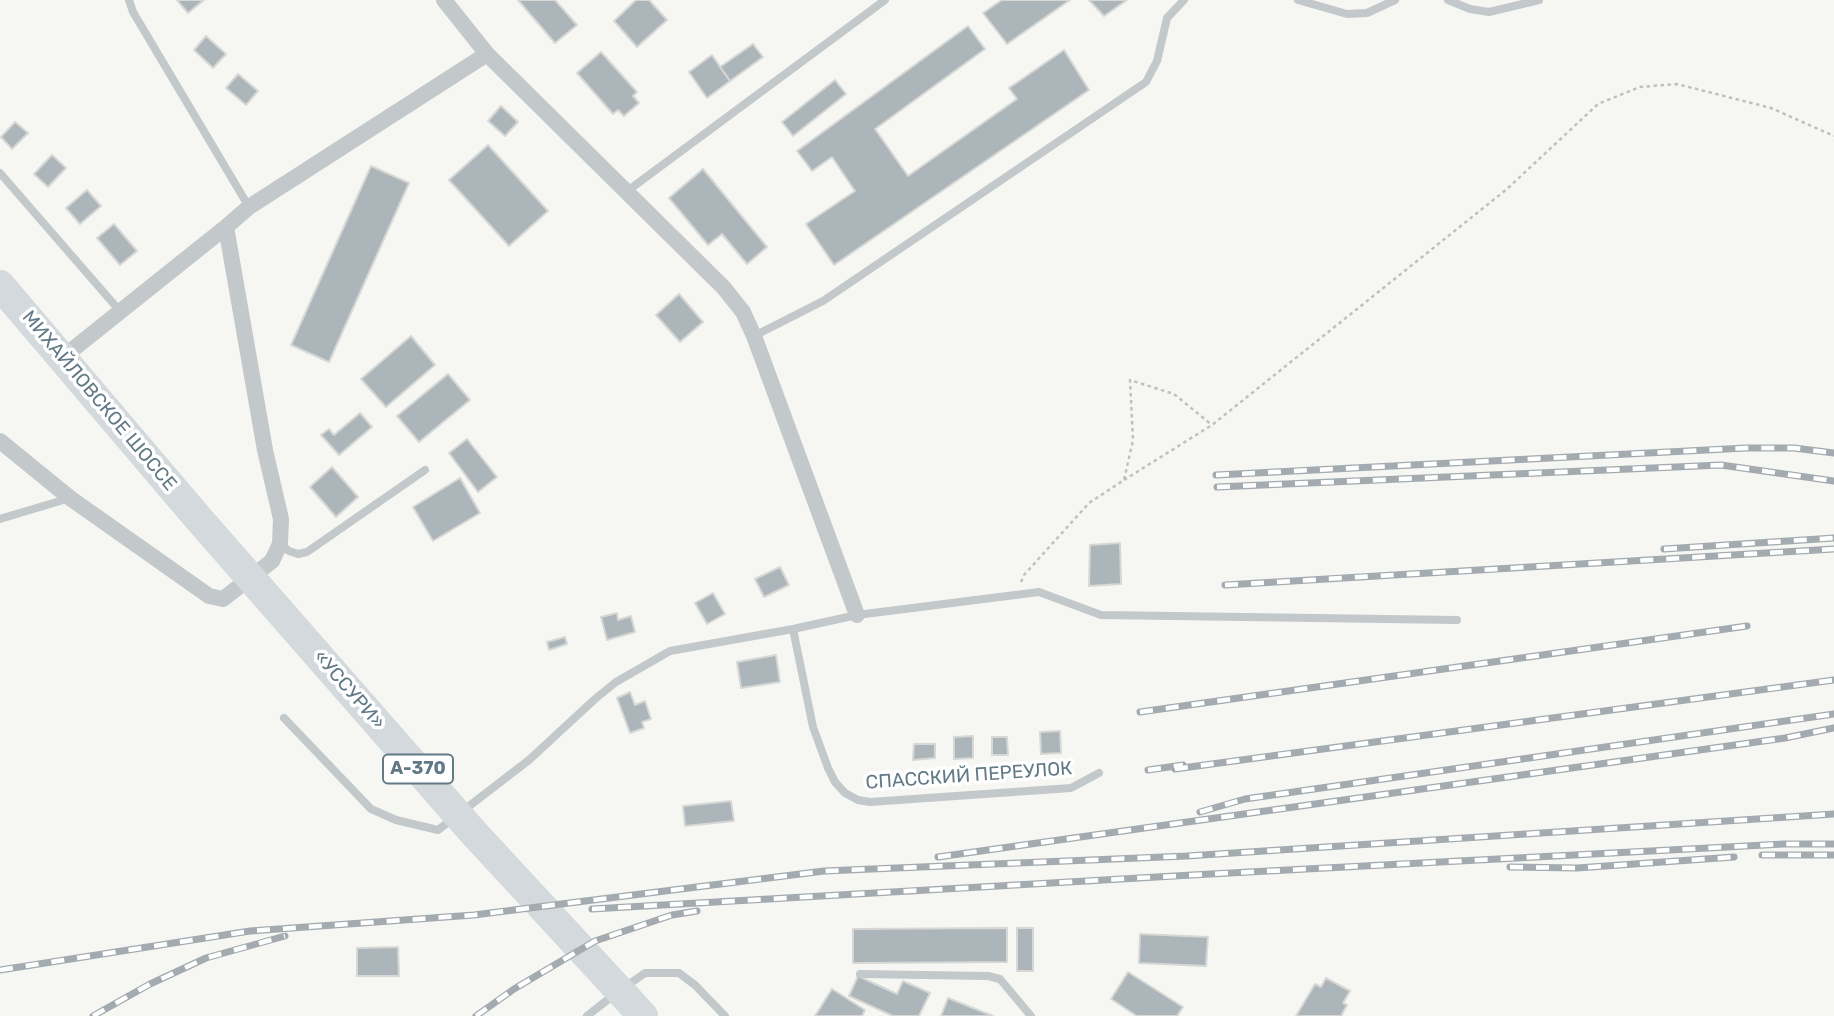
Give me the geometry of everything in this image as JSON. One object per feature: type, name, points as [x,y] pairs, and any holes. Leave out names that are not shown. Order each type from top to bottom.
[{"type":"highway","name":"МИХАЙЛОВСКОЕ ШОССЕ","points":[[0,285],[198,518]]},
{"type":"highway","name":"«УССУРИ»","points":[[198,518],[472,831],[643,1016]]},
{"type":"street","points":[[444,0],[487,54],[724,288],[743,312],[857,615]]},
{"type":"street","points":[[62,358],[249,206],[487,54]]},
{"type":"street","points":[[0,441],[70,498],[198,590],[216,598],[223,599],[272,561],[280,544],[281,519],[265,450],[226,227]]},
{"type":"lane","points":[[129,0],[249,206]]},
{"type":"lane","points":[[626,192],[885,0]]},
{"type":"lane","points":[[754,336],[823,301],[1146,82],[1157,61],[1167,18],[1184,0]]},
{"type":"lane","points":[[1298,0],[1347,14],[1367,13],[1395,0]]},
{"type":"lane","points":[[1448,0],[1469,9],[1489,12],[1539,0]]},
{"type":"lane","points":[[0,173],[119,310]]},
{"type":"lane","points":[[280,544],[298,554],[307,552],[425,470]]},
{"type":"lane","points":[[0,519],[70,498]]},
{"type":"lane","points":[[284,718],[371,809],[396,820],[438,830],[529,760],[595,699],[626,676],[670,651],[857,615],[1039,592],[1101,615],[1457,620]]},
{"type":"lane","name":"СПАССКИЙ ПЕРЕУЛОК","points":[[793,629],[813,727],[828,768],[845,793],[858,800],[870,802],[1071,788],[1099,773]]},
{"type":"lane","points":[[587,1016],[645,973],[667,972],[679,973],[695,985],[725,1016]]},
{"type":"lane","points":[[860,974],[988,976],[1000,979],[1031,1016]]},
{"type":"path","points":[[1016,595],[1024,575],[1089,503],[1212,425],[1507,189],[1598,104],[1640,87],[1678,84],[1771,108],[1834,136]]},
{"type":"path","points":[[1124,480],[1133,440],[1130,380],[1174,394],[1212,425]]},
{"type":"building","points":[[177,0],[204,0],[188,13]]},
{"type":"building","points":[[518,0],[555,0],[577,25],[555,43]]},
{"type":"building","points":[[636,0],[649,0],[667,20],[637,47],[614,21]]},
{"type":"building","points":[[1002,0],[1070,0],[1007,44],[983,13]]},
{"type":"building","points":[[1089,0],[1127,0],[1104,16]]},
{"type":"building","points":[[968,26],[985,49],[875,129],[908,176],[1017,99],[1009,88],[1064,50],[1089,90],[834,265],[806,224],[855,191],[832,157],[812,171],[797,151]]},
{"type":"building","points":[[206,36],[226,54],[213,68],[194,50]]},
{"type":"building","points":[[753,44],[763,57],[730,81],[720,67]]},
{"type":"building","points":[[601,52],[637,92],[633,96],[639,103],[624,116],[618,110],[613,114],[577,73]]},
{"type":"building","points":[[712,55],[730,81],[707,98],[689,72]]},
{"type":"building","points":[[238,74],[258,91],[246,105],[226,88]]},
{"type":"building","points":[[835,80],[846,94],[793,136],[782,122]]},
{"type":"building","points":[[501,106],[518,122],[505,136],[488,121]]},
{"type":"building","points":[[15,122],[28,133],[12,149],[1,137]]},
{"type":"building","points":[[488,145],[548,211],[509,246],[449,180]]},
{"type":"building","points":[[52,155],[66,168],[48,187],[34,174]]},
{"type":"building","points":[[371,166],[409,183],[329,362],[291,345]]},
{"type":"building","points":[[703,169],[767,247],[747,264],[722,234],[708,245],[669,198]]},
{"type":"building","points":[[87,190],[101,206],[80,224],[66,208]]},
{"type":"building","points":[[114,224],[137,251],[120,265],[97,238]]},
{"type":"building","points":[[679,294],[703,322],[680,342],[656,315]]},
{"type":"building","points":[[411,336],[435,365],[386,407],[361,379]]},
{"type":"building","points":[[448,374],[470,400],[419,442],[397,416]]},
{"type":"building","points":[[360,413],[372,427],[339,455],[321,435],[329,429],[334,435]]},
{"type":"building","points":[[467,439],[497,477],[478,492],[449,453]]},
{"type":"building","points":[[332,467],[358,497],[336,517],[310,487]]},
{"type":"building","points":[[460,478],[480,513],[433,541],[413,507]]},
{"type":"building","points":[[1120,543],[1121,584],[1089,586],[1090,545]]},
{"type":"building","points":[[780,567],[789,585],[764,597],[755,579]]},
{"type":"building","points":[[713,593],[725,614],[707,624],[695,603]]},
{"type":"building","points":[[617,613],[618,620],[631,616],[635,632],[607,640],[601,617]]},
{"type":"building","points":[[565,637],[567,644],[549,650],[547,642]]},
{"type":"building","points":[[776,655],[780,682],[741,688],[737,662]]},
{"type":"building","points":[[630,692],[635,705],[645,701],[651,719],[642,722],[644,728],[630,733],[617,698]]},
{"type":"building","points":[[1060,731],[1061,753],[1041,754],[1040,732]]},
{"type":"building","points":[[973,736],[973,758],[954,759],[954,737]]},
{"type":"building","points":[[992,737],[1007,737],[1008,755],[992,755]]},
{"type":"building","points":[[914,744],[935,744],[935,758],[913,760]]},
{"type":"building","points":[[731,801],[734,821],[685,826],[683,806]]},
{"type":"building","points":[[1007,928],[1007,962],[853,963],[853,929]]},
{"type":"building","points":[[1017,928],[1033,928],[1033,971],[1017,971]]},
{"type":"building","points":[[1140,934],[1208,937],[1206,966],[1139,963]]},
{"type":"building","points":[[398,947],[399,976],[357,976],[357,948]]},
{"type":"building","points":[[1128,972],[1183,1007],[1177,1016],[1137,1016],[1111,999]]},
{"type":"building","points":[[858,976],[897,994],[903,981],[930,993],[919,1016],[893,1016],[849,996]]},
{"type":"building","points":[[1326,978],[1350,991],[1343,1003],[1347,1005],[1341,1016],[1296,1016],[1315,984],[1321,987]]},
{"type":"building","points":[[832,989],[865,1010],[862,1016],[815,1016]]},
{"type":"building","points":[[948,998],[993,1016],[941,1016]]},
{"type":"railway","points":[[1216,475],[1746,448],[1794,448],[1834,453]]},
{"type":"railway","points":[[1217,487],[1721,465],[1834,481]]},
{"type":"railway","points":[[1664,549],[1834,538]]},
{"type":"railway","points":[[1225,585],[1834,549]]},
{"type":"railway","points":[[1140,712],[1747,626]]},
{"type":"railway","points":[[1175,769],[1834,680]]},
{"type":"railway","points":[[1200,812],[1245,799],[1834,714]]},
{"type":"railway","points":[[938,857],[1785,738],[1834,728]]},
{"type":"railway","points":[[1148,770],[1183,765]]},
{"type":"railway","points":[[0,970],[250,931],[474,915],[824,871],[1187,856],[1834,814]]},
{"type":"railway","points":[[592,909],[1784,844],[1834,844]]},
{"type":"railway","points":[[1762,855],[1834,855]]},
{"type":"railway","points":[[1510,867],[1577,868],[1734,857]]},
{"type":"railway","points":[[476,1016],[514,989],[595,941],[672,915],[697,911]]},
{"type":"railway","points":[[93,1016],[150,984],[206,958],[285,936]]}]
